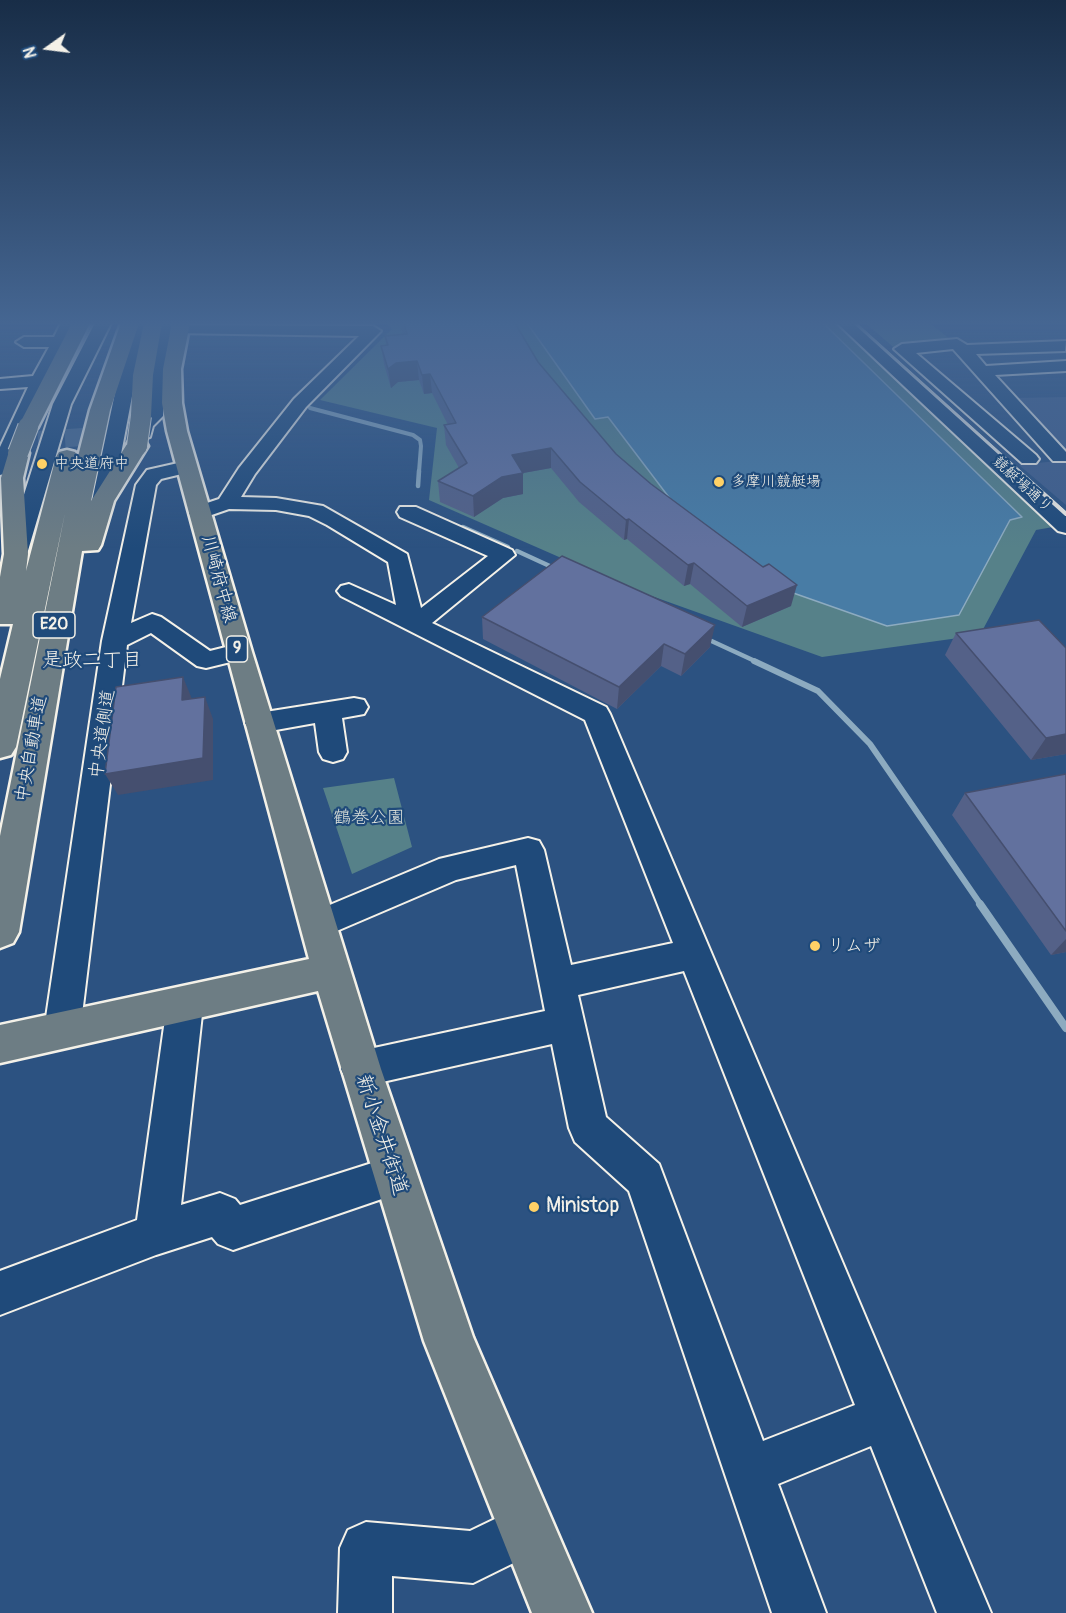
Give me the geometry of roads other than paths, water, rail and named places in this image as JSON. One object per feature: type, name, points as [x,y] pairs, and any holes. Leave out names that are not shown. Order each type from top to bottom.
[{"type":"main road","points":[[0,657],[16,554],[12,478],[6,457],[33,433],[48,398]]},
{"type":"main road","name":"中央自動車道","points":[[0,747],[29,611],[66,458],[83,398]]},
{"type":"main road","name":"中央自動車道","points":[[0,932],[51,643],[81,491],[104,398]]},
{"type":"main road","points":[[0,932],[78,587],[102,501],[138,432],[141,398]]},
{"type":"main road","name":"川崎府中線","points":[[172,398],[186,467],[332,971]]},
{"type":"main road","points":[[0,1044],[332,971]]},
{"type":"main road","name":"新小金井街道","points":[[332,971],[360,1069],[449,1341],[562,1613]]},
{"type":"street","points":[[6,457],[31,398]]},
{"type":"street","points":[[16,554],[59,412],[66,398]]},
{"type":"street","points":[[102,501],[123,398]]},
{"type":"street","points":[[138,432],[154,416],[155,398]]},
{"type":"street","points":[[227,503],[246,472],[305,398]]},
{"type":"street","name":"競艇場通り","points":[[928,398],[1066,526]]},
{"type":"street","points":[[959,398],[1029,459]]},
{"type":"street","points":[[999,463],[1060,457],[1007,398]]},
{"type":"street","points":[[138,432],[177,431]]},
{"type":"street","name":"中央道側道","points":[[62,1031],[115,641],[146,485],[154,474],[186,467]]},
{"type":"street","points":[[200,513],[227,503],[276,504],[315,511],[399,559],[409,610],[415,624]]},
{"type":"street","points":[[408,512],[504,555],[415,624]]},
{"type":"street","points":[[350,591],[596,714],[964,1613]]},
{"type":"street","points":[[115,641],[152,622],[206,660],[238,652]]},
{"type":"street","points":[[259,723],[341,709],[333,752]]},
{"type":"street","points":[[318,926],[450,868],[528,850],[589,1128],[645,1178],[799,1613]]},
{"type":"street","points":[[558,984],[693,954]]},
{"type":"street","points":[[156,1234],[185,1005]]},
{"type":"street","points":[[360,1069],[566,1024]]},
{"type":"street","points":[[0,1293],[156,1234],[220,1214],[233,1229],[394,1176]]},
{"type":"street","points":[[750,1471],[884,1417]]},
{"type":"street","points":[[365,1613],[366,1548],[473,1557],[526,1530]]},
{"type":"waterway","points":[[310,408],[413,435],[420,440],[421,446],[419,472]]},
{"type":"waterway","points":[[418,486],[419,471]]},
{"type":"waterway","points":[[463,527],[508,547]]},
{"type":"waterway","points":[[517,551],[554,568]]},
{"type":"waterway","points":[[705,638],[757,662]]},
{"type":"waterway","points":[[754,661],[818,691],[870,744],[981,905]]},
{"type":"waterway","points":[[980,904],[1066,1028]]},
{"type":"tunnel","points":[[38,440],[129,434]]},
{"type":"railway","points":[[938,398],[1020,472]]},
{"type":"railway","points":[[1018,471],[1066,514]]},
{"type":"place","name":"中央道府中","points":[[42,464]]},
{"type":"place","name":"多摩川競艇場","points":[[719,482]]},
{"type":"place","name":"リムザ","points":[[815,946]]},
{"type":"place","name":"Ministop","points":[[534,1207]]},
{"type":"district","name":"是政二丁目","points":[[92,661]]},
{"type":"park label","name":"鶴巻公園","points":[[369,818]]}]
